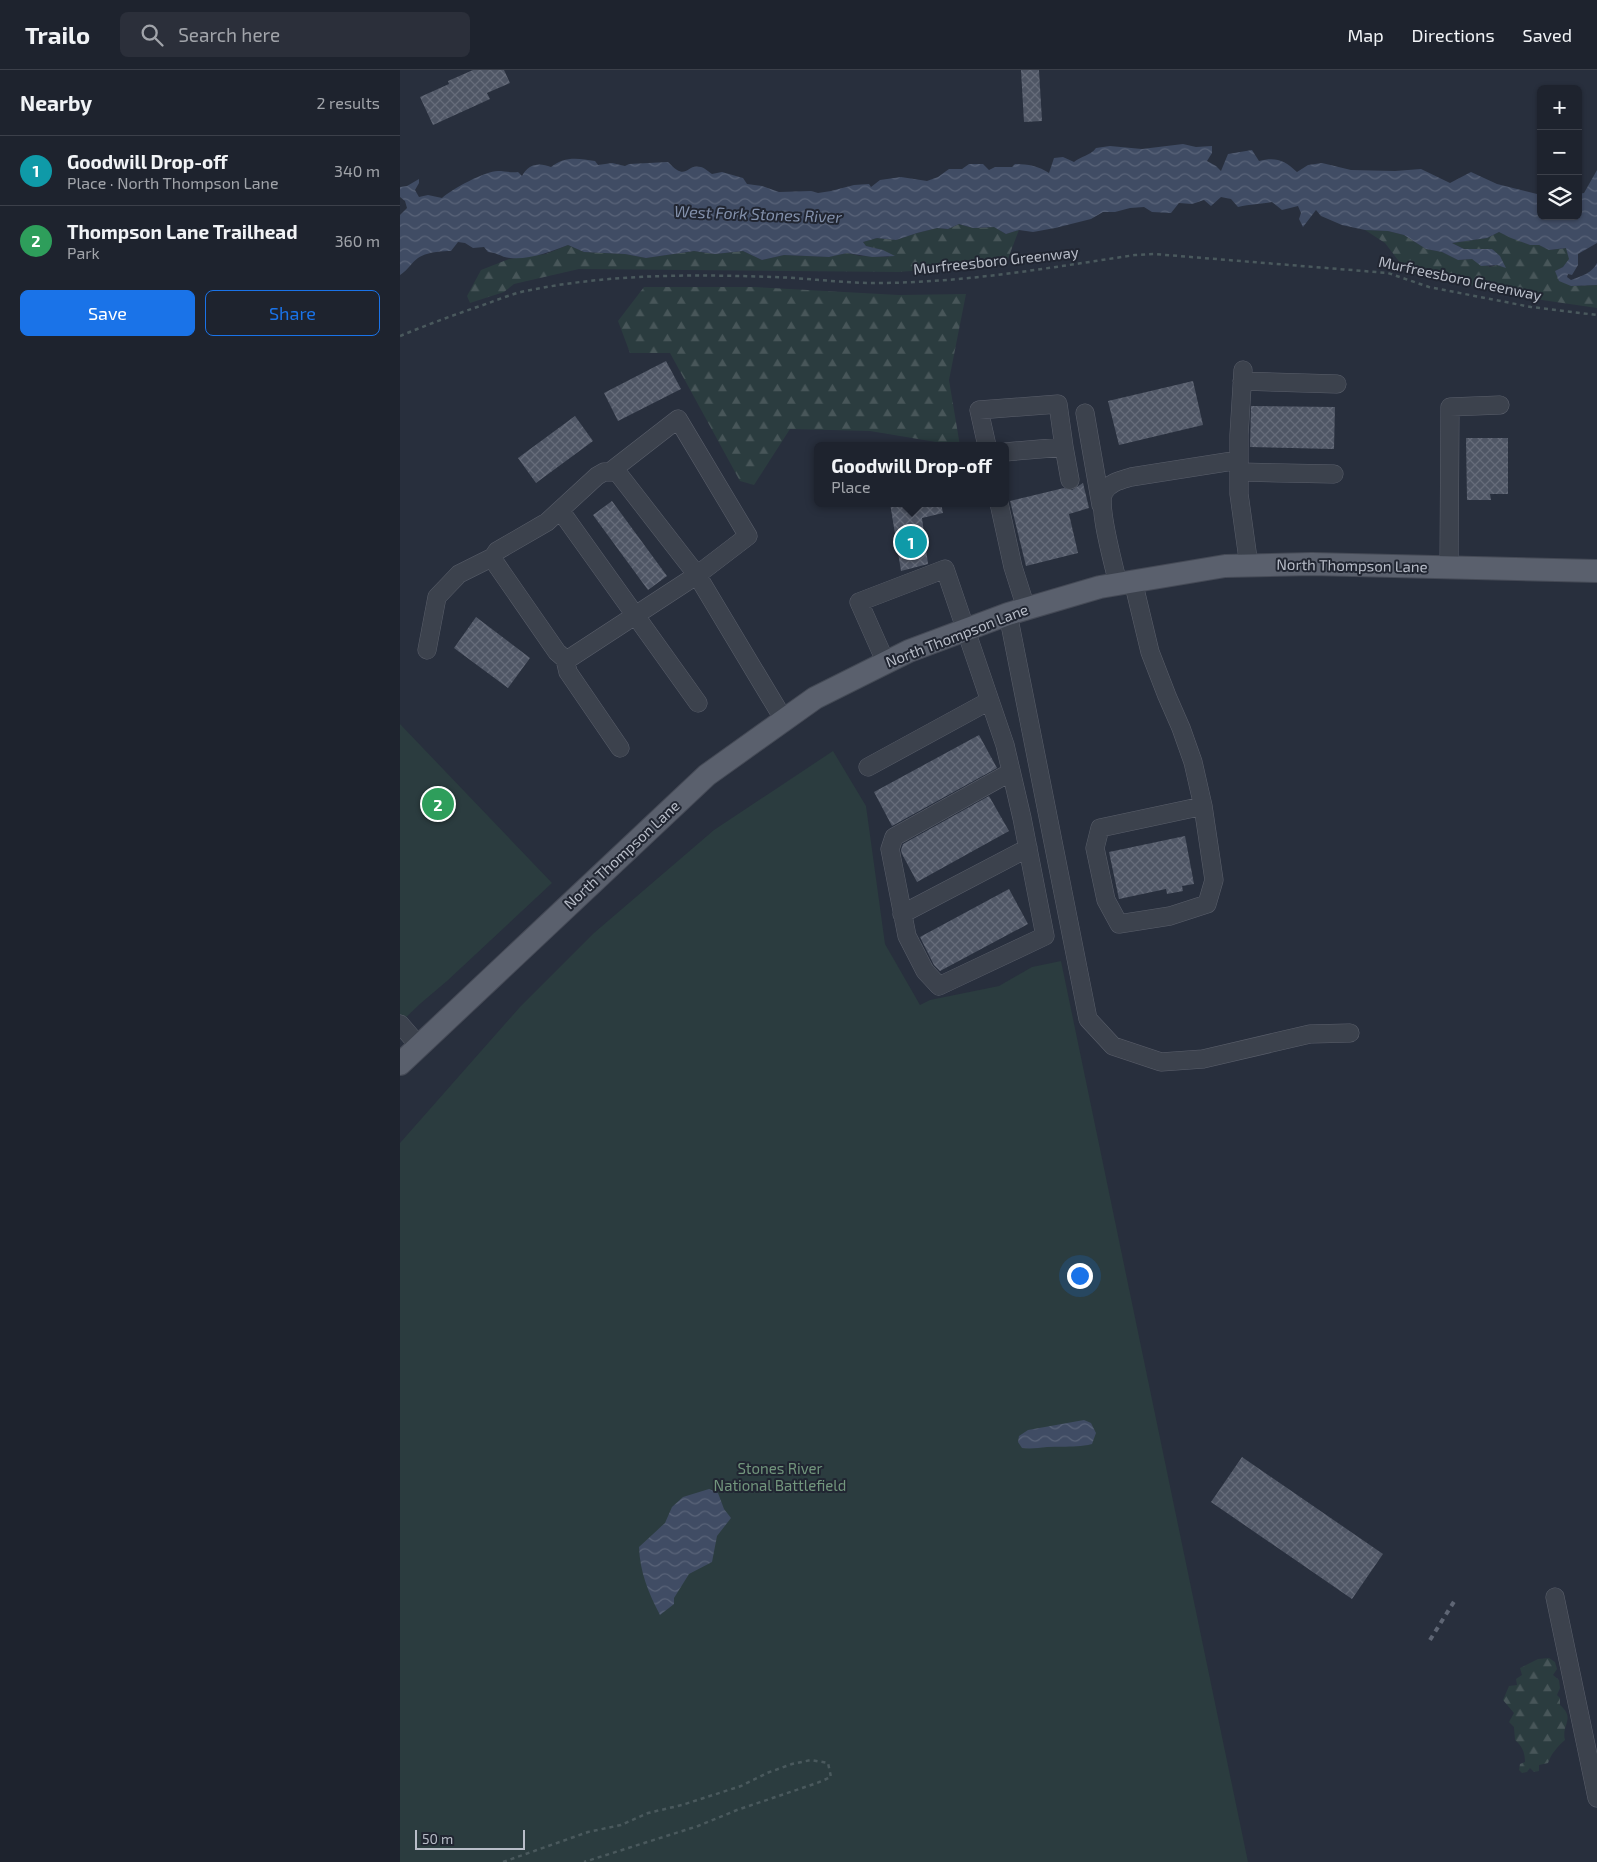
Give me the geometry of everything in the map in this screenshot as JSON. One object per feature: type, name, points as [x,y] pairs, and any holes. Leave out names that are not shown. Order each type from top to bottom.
[{"type":"main road","name":"North Thompson Lane","points":[[400,1064],[706,775],[816,698],[909,652],[1017,611],[1100,586],[1225,566],[1312,564],[1597,570]]},
{"type":"lane","points":[[1249,566],[1239,494],[1242,375],[1337,384]]},
{"type":"lane","points":[[986,442],[979,410],[1058,404],[1070,480]]},
{"type":"lane","points":[[1449,567],[1450,407],[1500,405]]},
{"type":"lane","points":[[1086,412],[1101,506],[1150,652],[1193,762],[1203,806],[1214,880],[1207,904],[1170,916],[1119,924],[1106,900],[1095,848],[1100,828],[1203,806]]},
{"type":"lane","points":[[565,658],[576,655],[697,575],[748,536],[678,419],[611,471]]},
{"type":"lane","points":[[1009,452],[1064,447]]},
{"type":"lane","points":[[1101,506],[1104,492],[1114,482],[1131,477],[1239,466],[1334,474]]},
{"type":"lane","points":[[427,650],[437,597],[459,574],[493,556],[498,551],[547,522],[597,476],[604,472],[617,472],[697,575],[784,720]]},
{"type":"lane","points":[[1000,507],[1013,567],[1017,611],[1088,1020],[1113,1046],[1161,1062],[1203,1059],[1310,1034],[1350,1033]]},
{"type":"lane","points":[[560,510],[698,703]]},
{"type":"lane","points":[[493,556],[496,564],[557,652],[565,658],[568,672],[620,748]]},
{"type":"lane","points":[[886,663],[859,602],[945,569],[1005,745],[1028,848],[1045,936],[939,986],[925,971],[907,936],[890,848],[894,837],[1011,772]]},
{"type":"lane","points":[[868,767],[989,700]]},
{"type":"lane","points":[[902,914],[1028,848]]},
{"type":"lane","points":[[400,1024],[419,1046]]},
{"type":"lane","points":[[1555,1597],[1597,1798]]},
{"type":"path","name":"Murfreesboro Greenway","points":[[400,336],[466,310],[520,292],[609,280],[682,276],[774,277],[873,283],[934,282],[1013,273],[1134,255],[1154,254],[1388,273],[1429,287],[1532,307],[1597,315]]},
{"type":"path","points":[[503,1862],[588,1832],[621,1825],[648,1813],[682,1805],[741,1786],[767,1773],[792,1764],[811,1760],[828,1763],[831,1777],[817,1783],[647,1843],[584,1862]]},
{"type":"green space","points":[[959,224],[973,228],[994,227],[1006,234],[1019,230],[1006,264],[898,272],[579,269],[514,284],[504,292],[470,303],[467,296],[481,270],[509,259],[546,254],[568,245],[584,252],[625,254],[646,258],[694,251],[715,254],[743,251],[762,260],[784,255],[829,257],[847,253],[860,256],[889,257],[883,250],[866,246],[863,242],[877,238],[896,240],[937,228],[948,229]]},
{"type":"green space","points":[[1365,230],[1388,231],[1404,235],[1426,249],[1442,252],[1458,260],[1472,259],[1490,267],[1497,265],[1505,267],[1492,249],[1464,249],[1452,243],[1487,238],[1499,232],[1530,245],[1539,245],[1549,250],[1567,248],[1570,259],[1563,267],[1555,271],[1571,286],[1597,285],[1597,308],[1542,300],[1407,272],[1385,243]]},
{"type":"green space","points":[[644,287],[755,287],[899,295],[966,294],[949,380],[959,442],[936,442],[870,431],[790,429],[754,485],[740,481],[670,353],[630,353],[618,321]]},
{"type":"green space","points":[[400,724],[552,883],[400,1023]]},
{"type":"green space","name":"Stones River National Battlefield","points":[[833,751],[866,806],[885,944],[920,1005],[930,1000],[999,986],[1032,967],[1061,961],[1248,1862],[400,1862],[400,1143],[520,1007],[594,933],[714,830]]},
{"type":"green space","points":[[1549,1658],[1555,1662],[1557,1669],[1553,1675],[1559,1680],[1560,1688],[1557,1695],[1560,1698],[1560,1705],[1565,1710],[1568,1718],[1564,1734],[1565,1740],[1555,1750],[1548,1763],[1539,1765],[1539,1771],[1534,1772],[1530,1768],[1527,1772],[1522,1773],[1519,1770],[1520,1764],[1525,1762],[1524,1752],[1515,1740],[1514,1727],[1509,1722],[1514,1713],[1503,1700],[1509,1686],[1517,1685],[1516,1679],[1522,1675],[1520,1668],[1538,1659]]},
{"type":"water","name":"West Fork Stones River","points":[[1183,144],[1196,147],[1212,146],[1212,153],[1207,161],[1221,171],[1228,154],[1252,150],[1259,161],[1280,160],[1297,172],[1308,165],[1322,163],[1351,170],[1395,171],[1421,169],[1450,183],[1471,172],[1497,184],[1537,194],[1537,220],[1582,220],[1582,193],[1584,193],[1597,170],[1597,243],[1578,254],[1578,265],[1572,275],[1568,274],[1567,277],[1571,280],[1583,276],[1597,263],[1597,285],[1571,286],[1559,281],[1555,271],[1563,267],[1569,259],[1566,248],[1549,250],[1539,245],[1530,245],[1499,232],[1487,238],[1452,243],[1464,249],[1492,249],[1500,256],[1506,268],[1497,265],[1481,266],[1472,259],[1458,260],[1442,252],[1426,249],[1404,235],[1342,225],[1321,216],[1316,210],[1303,227],[1299,219],[1301,213],[1298,206],[1282,210],[1272,202],[1238,207],[1231,199],[1221,197],[1211,206],[1204,200],[1192,204],[1179,203],[1171,213],[1152,212],[1144,207],[1130,208],[1115,212],[1103,212],[1091,219],[1033,232],[1019,230],[1006,234],[994,227],[973,228],[959,224],[948,229],[937,228],[896,240],[877,238],[863,242],[866,246],[883,250],[895,256],[872,257],[847,253],[829,257],[784,255],[762,260],[743,251],[715,254],[694,251],[646,258],[625,254],[584,252],[568,245],[525,258],[507,258],[488,252],[484,247],[473,248],[465,243],[458,242],[451,251],[430,253],[418,258],[400,275],[400,215],[407,208],[405,201],[400,197],[400,187],[407,186],[419,179],[415,190],[419,197],[428,195],[442,198],[469,181],[485,174],[498,171],[518,172],[522,176],[527,169],[534,165],[551,167],[566,159],[595,161],[598,165],[612,163],[625,166],[629,164],[668,162],[679,171],[683,172],[696,166],[701,167],[712,174],[722,172],[743,178],[747,184],[762,186],[779,192],[811,191],[818,193],[854,185],[869,184],[871,187],[880,180],[901,177],[927,181],[938,177],[949,169],[962,169],[969,164],[983,164],[989,170],[995,167],[1012,167],[1015,164],[1024,164],[1037,167],[1049,173],[1054,158],[1063,157],[1074,162],[1091,153],[1096,148],[1110,146],[1142,149]]},
{"type":"water","points":[[1084,1420],[1091,1423],[1096,1433],[1092,1444],[1022,1448],[1018,1442],[1019,1436],[1028,1430]]},
{"type":"water","points":[[709,1489],[718,1493],[724,1509],[731,1518],[717,1536],[712,1562],[689,1574],[674,1598],[674,1604],[660,1615],[645,1582],[639,1547],[665,1523],[672,1507],[683,1497]]},
{"type":"building","points":[[473,70],[504,70],[510,83],[487,93],[490,99],[433,125],[420,97],[449,84],[448,81]]},
{"type":"building","points":[[1021,70],[1039,70],[1042,121],[1024,122]]},
{"type":"building","points":[[666,361],[681,389],[618,421],[604,393]]},
{"type":"building","points":[[1193,381],[1203,425],[1119,445],[1108,401]]},
{"type":"building","points":[[1251,406],[1335,407],[1334,449],[1250,447]]},
{"type":"building","points":[[575,416],[593,441],[536,483],[518,458]]},
{"type":"building","points":[[1466,438],[1508,438],[1508,494],[1490,494],[1491,500],[1467,500]]},
{"type":"building","points":[[1083,483],[1089,508],[1069,514],[1078,553],[1026,566],[1010,501],[1064,488],[1072,490]]},
{"type":"building","points":[[612,501],[667,576],[648,590],[593,515]]},
{"type":"building","points":[[891,507],[942,507],[943,513],[922,518],[928,564],[901,571]]},
{"type":"building","points":[[476,617],[530,658],[508,688],[454,648]]},
{"type":"building","points":[[979,735],[997,768],[892,826],[874,792]]},
{"type":"building","points":[[989,796],[1009,831],[917,882],[902,854],[903,844]]},
{"type":"building","points":[[1185,836],[1194,884],[1182,886],[1183,891],[1167,894],[1166,889],[1119,899],[1109,852]]},
{"type":"building","points":[[1009,889],[1028,924],[940,971],[934,965],[920,937]]},
{"type":"building","points":[[1242,1457],[1383,1554],[1352,1599],[1211,1502]]},
{"type":"railway","points":[[1430,1640],[1455,1600]]},
{"type":"place","name":"Goodwill Drop-off","points":[[911,542]]},
{"type":"place","name":"Thompson Lane Trailhead","points":[[438,804]]}]
